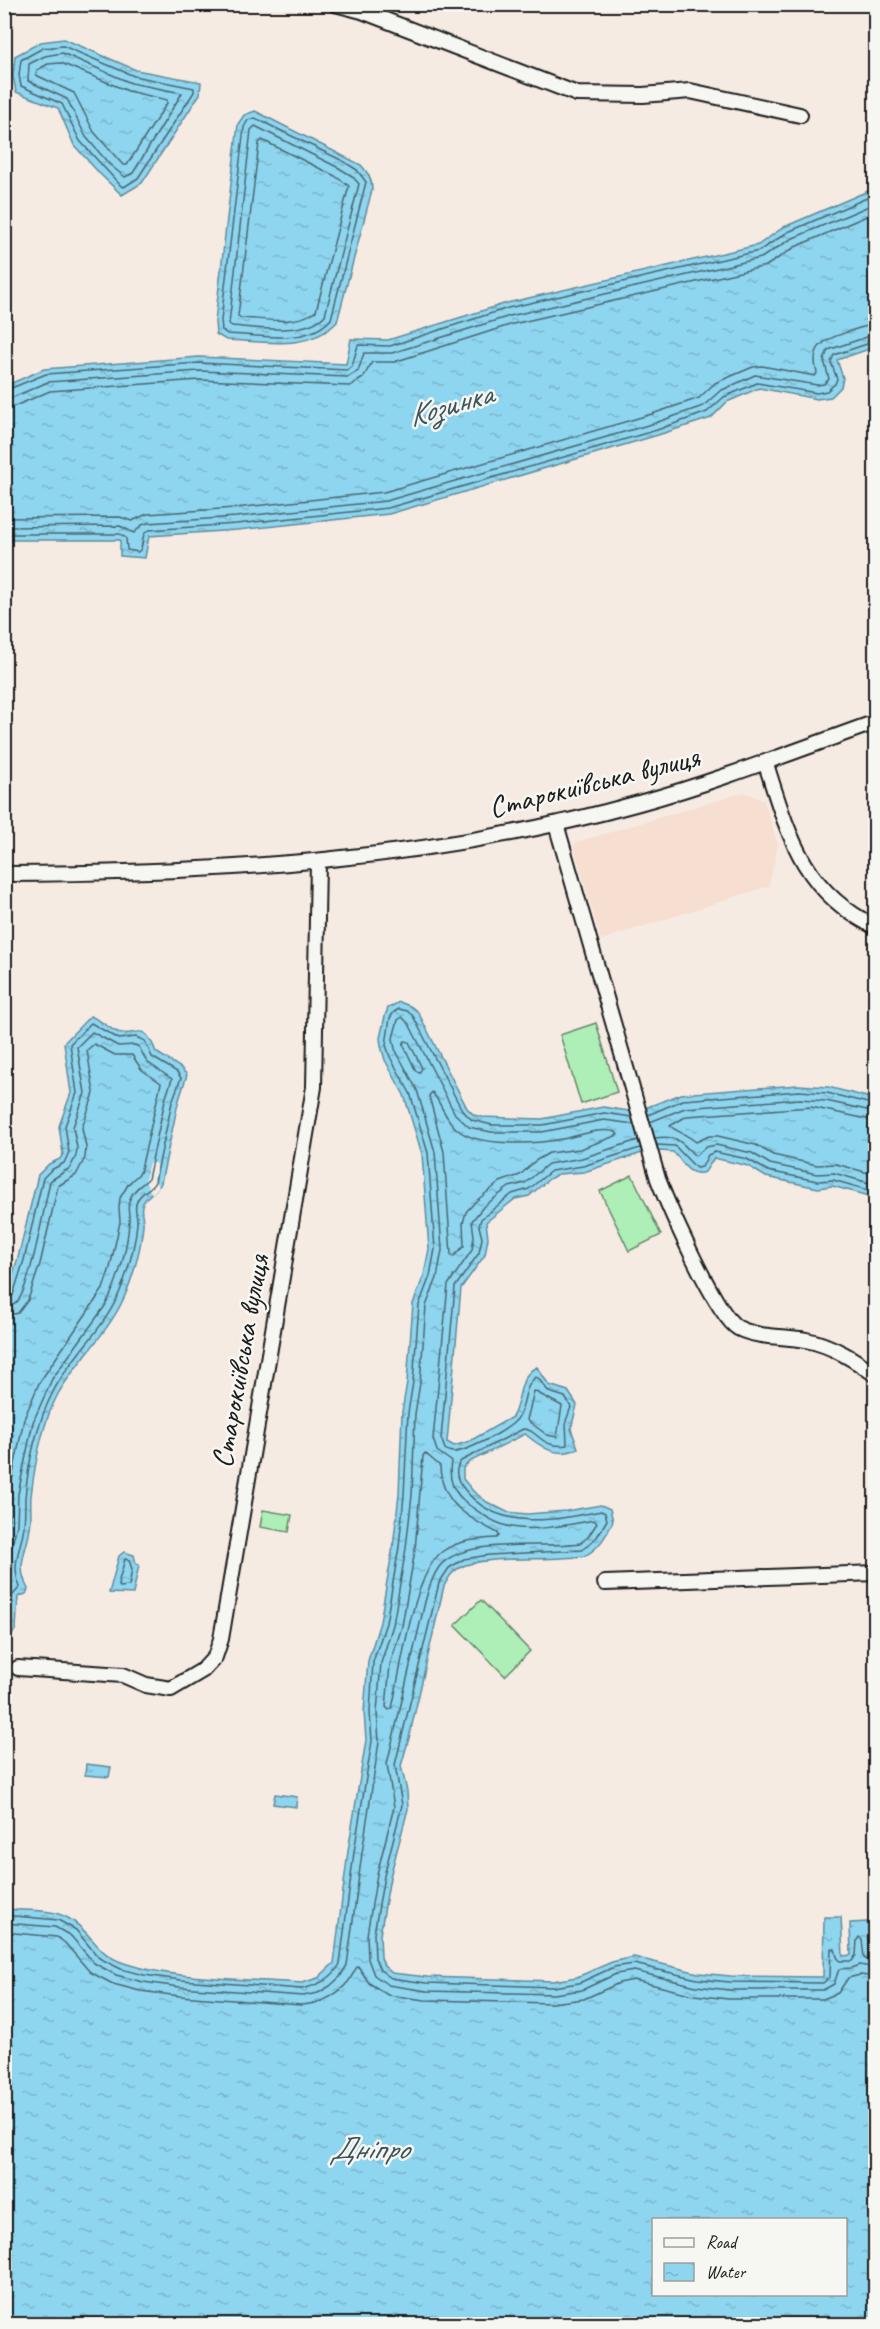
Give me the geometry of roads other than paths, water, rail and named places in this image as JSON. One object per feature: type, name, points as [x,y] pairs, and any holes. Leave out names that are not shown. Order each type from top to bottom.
[{"type":"street","points":[[335,4],[362,10],[577,94],[643,95],[690,91],[800,115]]},
{"type":"street","name":"Старокиївська вулиця","points":[[4,874],[107,873],[318,862],[455,843],[556,824],[639,803],[876,722]]},
{"type":"street","points":[[765,761],[785,823],[810,874],[820,888],[840,906],[876,927]]},
{"type":"street","points":[[556,824],[658,1179],[720,1309],[737,1327],[752,1332],[822,1344],[852,1359],[876,1375]]},
{"type":"street","name":"Старокиївська вулиця","points":[[18,1668],[123,1675],[146,1685],[171,1689],[203,1670],[215,1657],[221,1639],[314,1087],[318,862]]},
{"type":"street","points":[[605,1583],[876,1573]]},
{"type":"water","points":[[64,39],[136,70],[201,82],[200,94],[142,183],[122,195],[74,145],[58,108],[16,92],[13,76],[15,56],[41,42]]},
{"type":"water","points":[[255,111],[361,165],[368,173],[371,182],[372,190],[337,322],[313,338],[270,343],[226,340],[216,334],[215,321],[238,124],[244,115]]},
{"type":"water","name":"Козинка","points":[[875,188],[875,347],[837,360],[843,378],[841,387],[831,397],[817,399],[759,388],[727,402],[711,418],[389,514],[237,530],[149,536],[145,558],[120,556],[120,540],[5,540],[5,386],[44,369],[199,357],[346,364],[351,339],[388,340],[507,303],[758,245],[784,227]]},
{"type":"water","name":"Дніпро","points":[[399,1002],[418,1012],[467,1108],[474,1115],[482,1117],[542,1119],[603,1107],[629,1111],[640,1110],[681,1094],[798,1085],[828,1087],[875,1099],[875,1201],[866,1195],[832,1186],[818,1188],[766,1177],[748,1166],[714,1158],[705,1172],[694,1173],[673,1152],[660,1151],[645,1152],[584,1172],[558,1174],[529,1196],[515,1199],[486,1222],[488,1238],[485,1255],[461,1288],[447,1442],[454,1446],[470,1441],[512,1417],[526,1376],[537,1367],[549,1385],[568,1391],[577,1405],[571,1429],[578,1448],[563,1453],[556,1452],[543,1447],[525,1434],[469,1462],[463,1468],[463,1479],[487,1502],[507,1512],[527,1514],[601,1505],[610,1509],[613,1521],[602,1541],[584,1556],[485,1561],[470,1564],[459,1568],[444,1586],[401,1766],[407,1791],[408,1809],[390,1877],[380,1935],[381,1957],[384,1966],[392,1973],[427,1977],[553,1981],[577,1977],[612,1962],[634,1957],[698,1973],[731,1976],[823,1977],[824,1917],[841,1917],[843,1956],[851,1955],[850,1923],[868,1922],[869,1954],[876,1955],[875,2324],[5,2324],[4,1909],[46,1911],[61,1915],[76,1923],[106,1954],[114,1959],[165,1973],[302,1983],[318,1978],[334,1963],[348,1851],[366,1740],[364,1712],[368,1661],[380,1622],[393,1547],[399,1494],[402,1412],[407,1382],[413,1304],[424,1275],[429,1249],[422,1154],[404,1095],[385,1060],[381,1046],[380,1038],[388,1008]]},
{"type":"water","points":[[90,1016],[115,1031],[142,1032],[147,1035],[156,1052],[181,1068],[187,1075],[178,1103],[161,1183],[142,1205],[143,1222],[140,1244],[127,1291],[109,1324],[58,1394],[43,1430],[31,1496],[29,1537],[22,1565],[28,1589],[26,1594],[18,1597],[16,1628],[11,1637],[4,1636],[4,1300],[18,1258],[38,1175],[49,1164],[60,1159],[63,1154],[59,1126],[71,1093],[64,1043]]},
{"type":"water","points":[[124,1552],[134,1555],[136,1564],[139,1565],[133,1594],[109,1593],[119,1556]]},
{"type":"water","points":[[86,1764],[111,1767],[109,1777],[85,1775]]},
{"type":"water","points":[[275,1794],[297,1797],[296,1807],[273,1804]]}]
